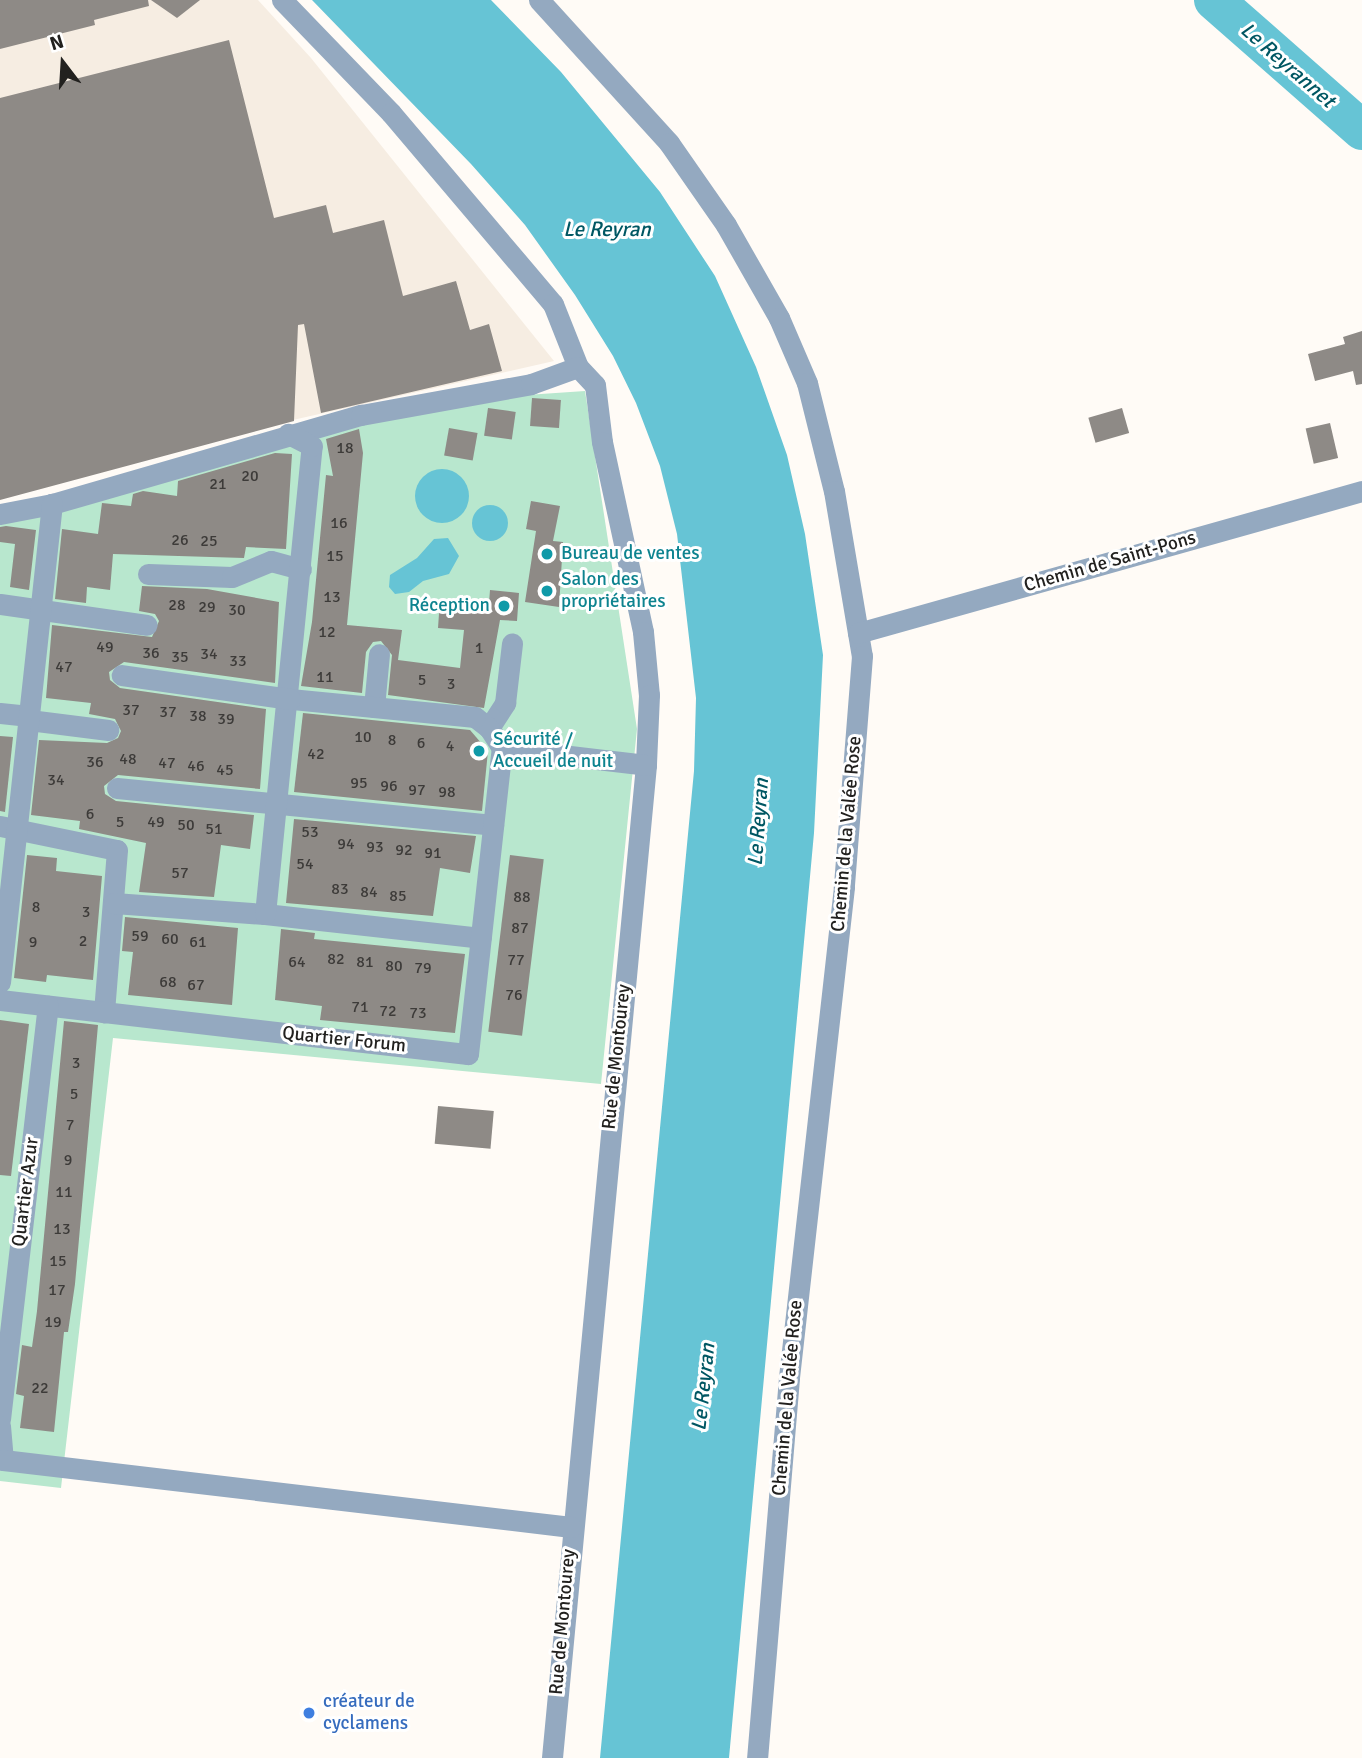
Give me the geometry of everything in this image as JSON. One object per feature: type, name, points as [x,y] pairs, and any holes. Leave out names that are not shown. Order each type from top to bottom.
[{"type":"street","name":"Rue de Montourey","points":[[282,0],[390,113],[516,256],[553,304],[578,367],[595,385],[602,442],[643,632],[649,695],[646,765],[571,1527],[552,1758]]},
{"type":"street","name":"Chemin de la Valée Rose","points":[[539,0],[669,143],[726,225],[779,318],[810,397],[834,491],[862,656],[844,887],[789,1378],[757,1758]]},
{"type":"street","points":[[0,514],[52,504],[288,434],[462,394],[531,384],[578,367]]},
{"type":"street","points":[[265,914],[290,699],[312,446],[288,434]]},
{"type":"street","name":"Chemin de Saint-Pons","points":[[858,633],[1362,491]]},
{"type":"street","points":[[0,982],[8,827],[29,718],[52,504]]},
{"type":"street","points":[[148,574],[232,577],[271,561],[301,569]]},
{"type":"street","points":[[0,604],[40,613],[147,625]]},
{"type":"street","points":[[489,728],[505,703],[512,643]]},
{"type":"street","points":[[374,707],[379,654]]},
{"type":"street","points":[[122,675],[290,699],[475,717],[489,728],[502,748],[646,765]]},
{"type":"street","points":[[0,713],[108,730]]},
{"type":"street","name":"Quartier Forum","points":[[0,1000],[468,1054],[502,748]]},
{"type":"street","points":[[117,788],[493,825]]},
{"type":"street","points":[[8,827],[117,850],[104,1012]]},
{"type":"street","points":[[114,903],[265,914],[481,938]]},
{"type":"street","name":"Quartier Azur","points":[[0,1419],[48,1006]]},
{"type":"street","points":[[0,1426],[3,1460],[571,1527]]},
{"type":"shaded area","points":[[0,0],[258,0],[311,58],[554,361],[0,486]]},
{"type":"green space","points":[[585,391],[637,729],[601,1084],[113,1038],[61,1488],[0,1481],[0,523],[452,400]]},
{"type":"water","name":"Le Reyran","points":[[312,0],[491,0],[561,72],[660,192],[715,276],[756,367],[787,455],[805,534],[823,655],[814,833],[729,1758],[600,1758],[694,771],[696,698],[677,534],[660,466],[636,403],[613,356],[575,295],[525,225],[471,164]]},
{"type":"water","points":[[442,469],[461,477],[469,496],[461,515],[442,523],[423,515],[415,496],[423,477]]},
{"type":"water","points":[[490,505],[503,510],[508,523],[503,536],[490,541],[477,536],[472,523],[477,510]]},
{"type":"water","points":[[448,538],[459,556],[449,574],[423,581],[409,592],[395,594],[389,587],[390,575],[417,558],[434,539]]},
{"type":"building","points":[[0,0],[148,0],[149,6],[94,20],[95,25],[0,49]]},
{"type":"building","points":[[151,0],[200,0],[177,18]]},
{"type":"building","points":[[229,40],[274,218],[326,205],[333,233],[384,220],[403,296],[456,281],[470,330],[489,324],[502,371],[321,413],[304,324],[298,325],[294,421],[0,500],[0,98]]},
{"type":"building","points":[[1362,331],[1362,384],[1356,385],[1353,371],[1315,381],[1308,354],[1345,344],[1343,337]]},
{"type":"building","points":[[532,398],[561,400],[559,428],[530,426]]},
{"type":"building","points":[[488,408],[516,412],[512,440],[484,436]]},
{"type":"building","points":[[1122,408],[1129,433],[1096,443],[1088,418]]},
{"type":"building","points":[[1330,423],[1338,458],[1314,464],[1306,429]]},
{"type":"building","points":[[449,428],[478,433],[473,461],[444,456]]},
{"type":"building","points":[[359,429],[363,453],[347,625],[402,630],[398,660],[460,668],[464,630],[438,628],[440,599],[489,603],[490,590],[519,593],[517,621],[500,620],[484,708],[388,695],[392,655],[381,641],[373,642],[366,652],[362,693],[301,686],[312,622],[326,475],[333,476],[326,439]]},
{"type":"building","points":[[275,453],[292,454],[286,549],[246,547],[244,558],[113,554],[110,590],[87,587],[86,603],[55,599],[62,529],[98,534],[102,503],[131,506],[133,494],[143,491],[177,496],[178,481]]},
{"type":"building","points":[[531,501],[560,506],[553,541],[563,542],[559,607],[525,602],[536,531],[526,529]]},
{"type":"building","points":[[0,527],[36,530],[29,590],[10,587],[15,544],[0,542]]},
{"type":"building","points":[[142,586],[207,589],[279,602],[275,683],[124,662],[109,672],[110,680],[120,688],[266,709],[260,789],[118,775],[104,786],[105,794],[116,801],[254,815],[250,849],[221,845],[214,897],[139,892],[146,843],[79,829],[80,821],[31,815],[39,740],[107,743],[118,738],[121,731],[115,719],[89,714],[91,703],[46,698],[52,625],[152,637],[159,621],[155,614],[139,611]]},
{"type":"building","points":[[303,713],[470,730],[488,751],[482,811],[294,792]]},
{"type":"building","points":[[0,736],[13,737],[5,812],[0,811]]},
{"type":"building","points":[[294,819],[476,836],[470,873],[440,868],[433,916],[286,903]]},
{"type":"building","points":[[27,855],[57,858],[56,871],[102,876],[93,980],[47,975],[46,982],[14,978]]},
{"type":"building","points":[[510,855],[544,859],[522,1036],[488,1032]]},
{"type":"building","points":[[125,917],[238,928],[232,1005],[128,995],[133,952],[122,951]]},
{"type":"building","points":[[281,929],[315,933],[314,939],[465,954],[455,1033],[320,1020],[322,1006],[275,1000]]},
{"type":"building","points":[[0,1020],[29,1024],[11,1176],[0,1175]]},
{"type":"building","points":[[64,1021],[98,1025],[75,1284],[68,1332],[64,1332],[54,1432],[20,1428],[24,1396],[16,1394],[22,1345],[32,1347],[37,1311]]},
{"type":"building","points":[[438,1106],[494,1111],[490,1149],[435,1144]]},
{"type":"waterway","name":"Le Reyrannet","points":[[1214,0],[1362,130]]},
{"type":"place","name":"Bureau de ventes","points":[[547,554]]},
{"type":"place","name":"Salon des propriétaires","points":[[547,591]]},
{"type":"place","name":"Réception","points":[[504,606]]},
{"type":"place","name":"Sécurité / Accueil de nuit","points":[[479,751]]},
{"type":"place","name":"créateur de cyclamens","points":[[309,1713]]}]
